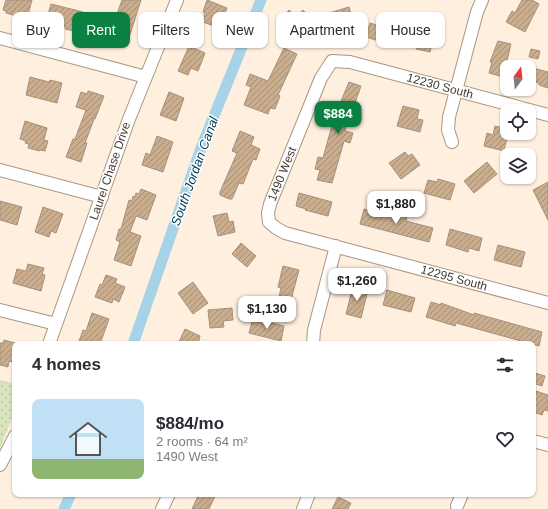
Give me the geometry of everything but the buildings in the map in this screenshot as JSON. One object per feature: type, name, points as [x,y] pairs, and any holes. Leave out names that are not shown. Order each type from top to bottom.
[{"type":"street","name":"Laurel Chase Drive","points":[[50,341],[129,119],[177,0]]},
{"type":"street","points":[[452,142],[448,130],[449,117],[477,12],[482,0]]},
{"type":"street","points":[[0,38],[146,78]]},
{"type":"street","name":"12230 South","points":[[332,61],[350,62],[548,115]]},
{"type":"street","name":"1490 West","points":[[269,222],[268,213],[270,204],[321,78],[332,61]]},
{"type":"street","points":[[0,170],[102,197]]},
{"type":"street","name":"12295 South","points":[[269,222],[285,233],[548,303]]},
{"type":"street","points":[[313,341],[314,330],[336,246]]},
{"type":"street","points":[[0,310],[56,324]]},
{"type":"street","points":[[0,465],[12,442]]},
{"type":"street","points":[[536,442],[548,445]]},
{"type":"street","points":[[162,509],[168,497]]},
{"type":"street","points":[[303,509],[308,497]]},
{"type":"street","points":[[457,506],[461,497]]},
{"type":"green space","points":[[0,380],[12,383],[12,418],[0,448]]},
{"type":"waterway","name":"South Jordan Canal","points":[[134,341],[201,148],[261,0]]},
{"type":"waterway","name":"South Jordan Canal","points":[[64,509],[70,497]]}]
